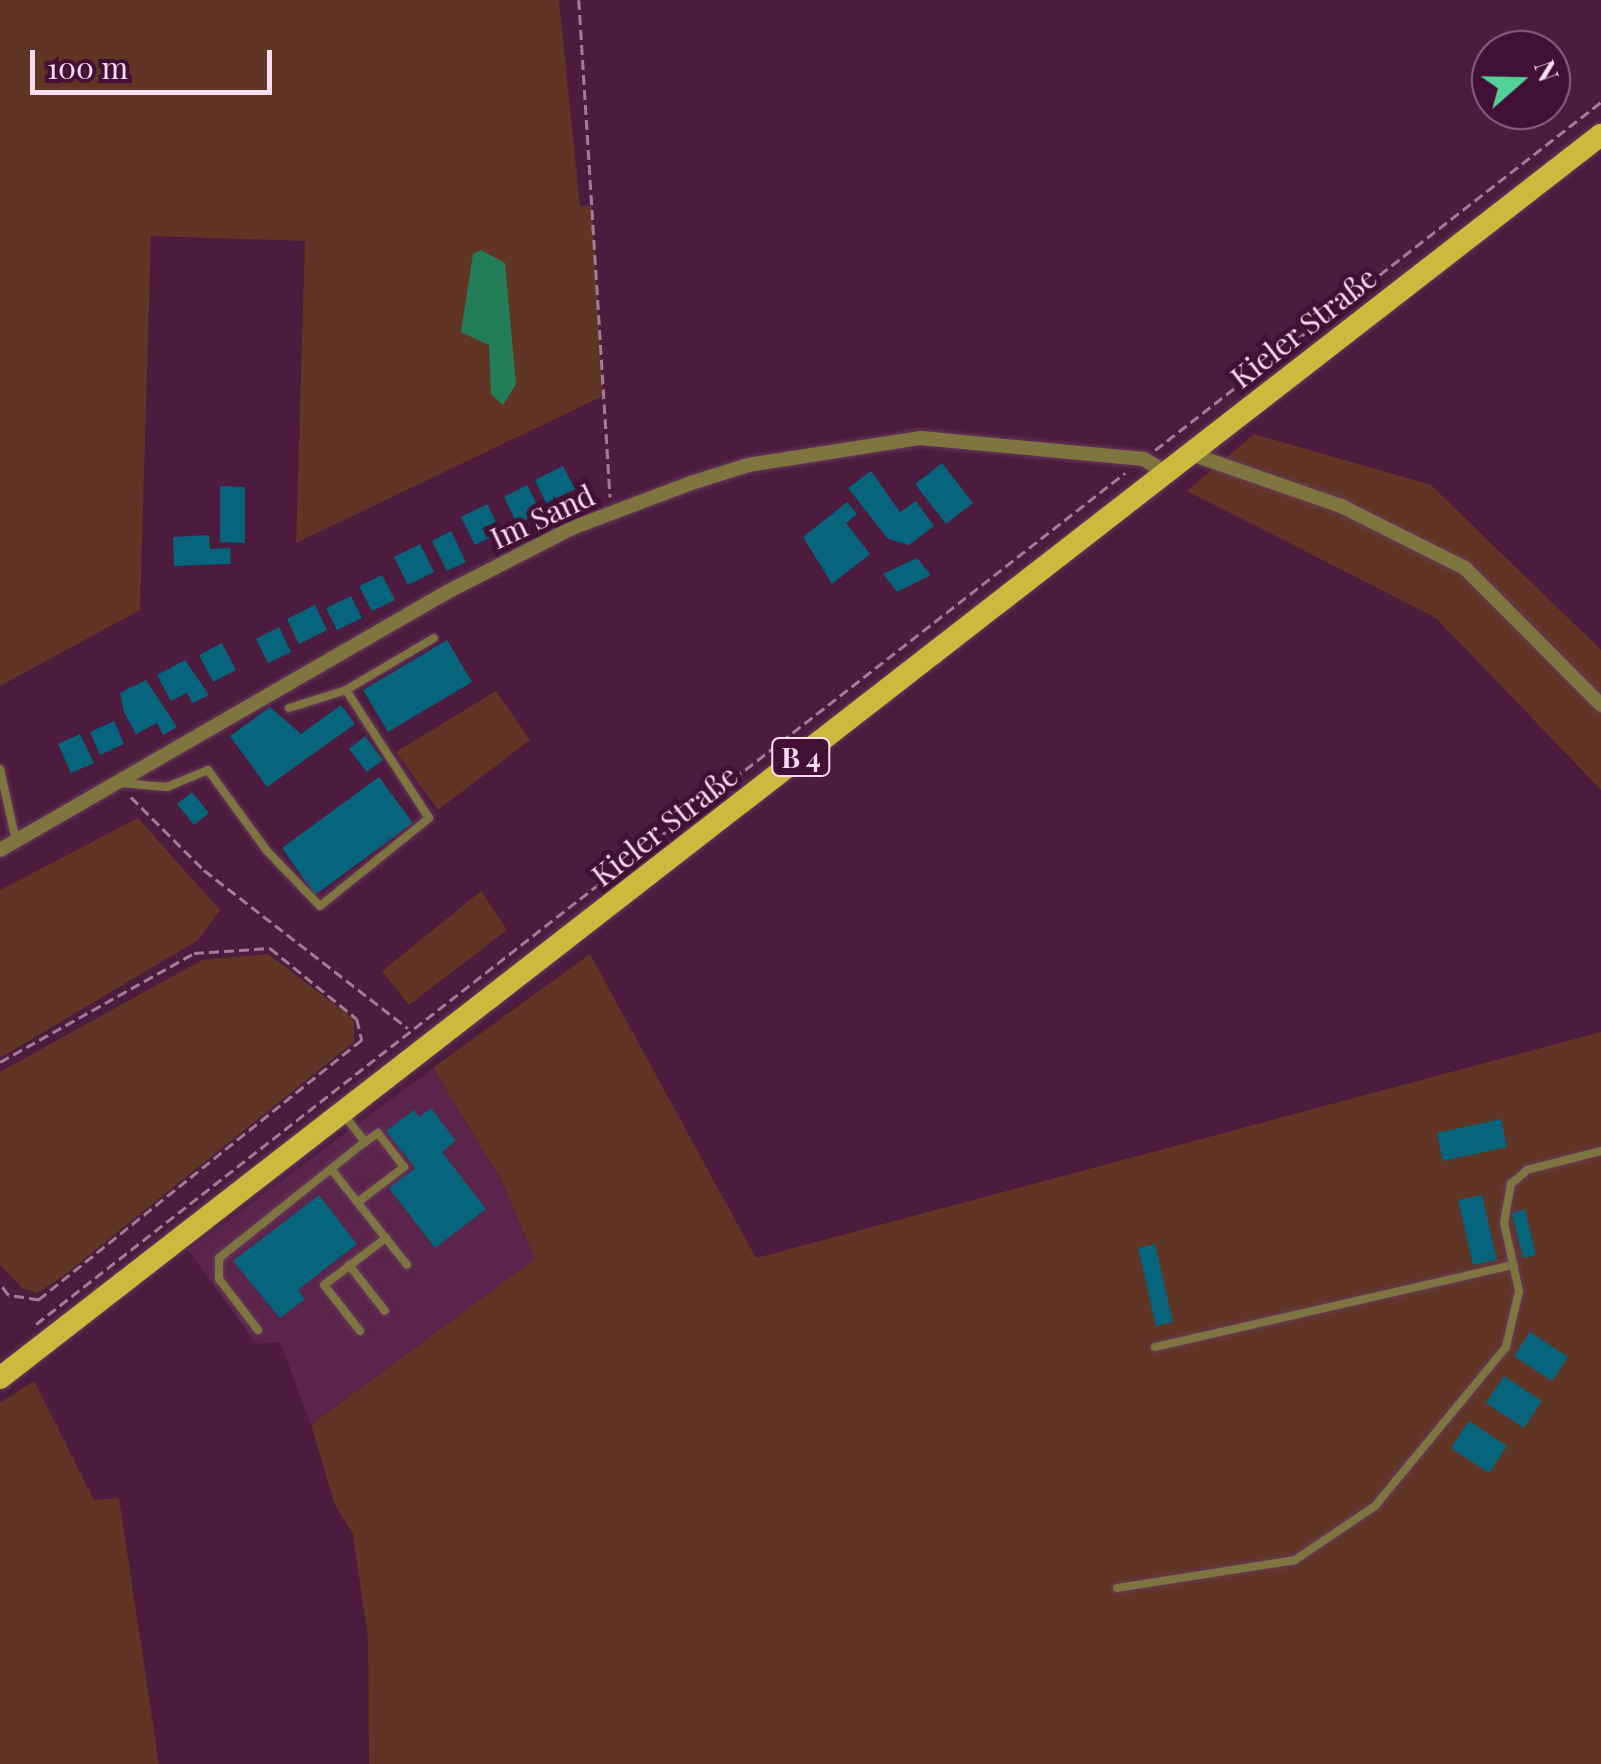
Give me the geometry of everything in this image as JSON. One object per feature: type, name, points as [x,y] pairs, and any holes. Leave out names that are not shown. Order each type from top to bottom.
[{"type":"main road","name":"Kieler Straße","points":[[0,1378],[1601,135]]},
{"type":"street","name":"Im Sand","points":[[0,850],[278,684],[612,513],[748,465],[921,438],[1144,459],[1166,474]]},
{"type":"street","points":[[1191,454],[1341,506],[1464,568],[1601,705]]},
{"type":"lane","points":[[289,708],[346,690],[434,638]]},
{"type":"lane","points":[[116,782],[167,787],[208,770],[267,851],[320,906],[429,818],[346,690]]},
{"type":"lane","points":[[0,769],[16,841]]},
{"type":"lane","points":[[342,1113],[365,1142]]},
{"type":"lane","points":[[258,1330],[219,1279],[218,1258],[378,1133],[404,1166],[358,1202]]},
{"type":"lane","points":[[1118,1588],[1294,1560],[1376,1506],[1506,1347],[1516,1320],[1514,1265],[1503,1198],[1511,1184],[1527,1170],[1601,1152]]},
{"type":"lane","points":[[331,1169],[406,1265]]},
{"type":"lane","points":[[360,1331],[324,1285],[386,1238]]},
{"type":"lane","points":[[350,1265],[385,1311]]},
{"type":"lane","points":[[1155,1347],[1514,1265]]},
{"type":"path","points":[[579,0],[612,513]]},
{"type":"path","points":[[28,1330],[1601,102]]},
{"type":"path","points":[[116,782],[204,870],[410,1029],[426,1048]]},
{"type":"path","points":[[0,1062],[194,953],[270,948],[358,1019],[362,1040],[40,1300],[8,1296],[0,1284]]},
{"type":"shaded area","points":[[0,0],[559,0],[580,206],[592,206],[603,396],[296,543],[305,241],[151,236],[140,610],[0,686]]},
{"type":"shaded area","points":[[481,250],[505,263],[516,384],[503,405],[491,394],[489,345],[461,332],[473,254]]},
{"type":"shaded area","points":[[1254,434],[1431,485],[1601,650],[1601,790],[1436,618],[1187,491]]},
{"type":"shaded area","points":[[496,691],[530,740],[438,810],[396,752]]},
{"type":"shaded area","points":[[138,818],[220,910],[198,940],[0,1058],[0,890]]},
{"type":"shaded area","points":[[481,891],[507,930],[409,1005],[382,971]]},
{"type":"shaded area","points":[[268,954],[354,1019],[354,1042],[62,1277],[37,1293],[22,1288],[0,1265],[0,1072],[202,960]]},
{"type":"shaded area","points":[[590,954],[756,1258],[1601,1032],[1601,1764],[369,1764],[368,1638],[353,1534],[335,1505],[311,1425],[535,1259],[502,1181],[433,1068]]},
{"type":"shaded area","points":[[433,1068],[502,1181],[536,1259],[311,1425],[280,1342],[256,1344],[188,1250]]},
{"type":"shaded area","points":[[34,1381],[94,1500],[119,1498],[159,1764],[0,1764],[0,1403]]},
{"type":"building","points":[[942,463],[973,503],[946,524],[915,484]]},
{"type":"building","points":[[563,466],[575,489],[546,503],[535,480]]},
{"type":"building","points":[[871,471],[900,512],[916,501],[934,526],[909,545],[888,539],[848,488]]},
{"type":"building","points":[[527,485],[541,512],[517,524],[504,497]]},
{"type":"building","points":[[220,486],[245,487],[245,543],[220,542]]},
{"type":"building","points":[[847,502],[857,514],[846,523],[870,554],[832,584],[803,537]]},
{"type":"building","points":[[487,504],[501,532],[475,545],[461,517]]},
{"type":"building","points":[[451,531],[466,562],[447,571],[432,541]]},
{"type":"building","points":[[209,535],[210,549],[230,548],[231,564],[174,566],[173,537]]},
{"type":"building","points":[[420,544],[434,572],[408,585],[394,557]]},
{"type":"building","points":[[917,558],[931,575],[897,592],[883,574]]},
{"type":"building","points":[[382,575],[395,600],[372,611],[359,586]]},
{"type":"building","points":[[351,596],[362,618],[337,630],[326,608]]},
{"type":"building","points":[[315,605],[327,630],[299,644],[287,619]]},
{"type":"building","points":[[279,627],[291,652],[268,663],[256,639]]},
{"type":"building","points":[[447,640],[472,682],[388,732],[363,690]]},
{"type":"building","points":[[222,643],[236,670],[213,682],[199,655]]},
{"type":"building","points":[[185,660],[209,695],[193,703],[187,693],[171,701],[157,675]]},
{"type":"building","points":[[146,680],[177,727],[163,735],[157,723],[136,734],[124,712],[120,693]]},
{"type":"building","points":[[341,705],[355,724],[267,787],[230,736],[270,707],[301,734]]},
{"type":"building","points":[[114,721],[124,744],[100,755],[90,732]]},
{"type":"building","points":[[80,734],[94,763],[71,773],[58,744]]},
{"type":"building","points":[[365,736],[383,760],[367,772],[349,749]]},
{"type":"building","points":[[379,777],[413,823],[315,895],[282,848]]},
{"type":"building","points":[[192,792],[209,813],[194,825],[177,804]]},
{"type":"building","points":[[431,1108],[456,1141],[442,1152],[486,1209],[435,1248],[389,1188],[415,1168],[386,1131],[414,1110],[419,1117]]},
{"type":"building","points":[[1501,1119],[1507,1147],[1443,1161],[1437,1133]]},
{"type":"building","points":[[319,1195],[357,1244],[298,1290],[305,1299],[280,1318],[233,1261]]},
{"type":"building","points":[[1482,1195],[1497,1260],[1473,1265],[1458,1200]]},
{"type":"building","points":[[1525,1209],[1536,1255],[1523,1258],[1512,1213]]},
{"type":"building","points":[[1155,1244],[1173,1322],[1156,1326],[1138,1248]]},
{"type":"building","points":[[1530,1332],[1568,1357],[1552,1381],[1514,1356]]},
{"type":"building","points":[[1504,1376],[1542,1401],[1524,1428],[1486,1403]]},
{"type":"building","points":[[1469,1421],[1507,1446],[1489,1473],[1451,1448]]}]
